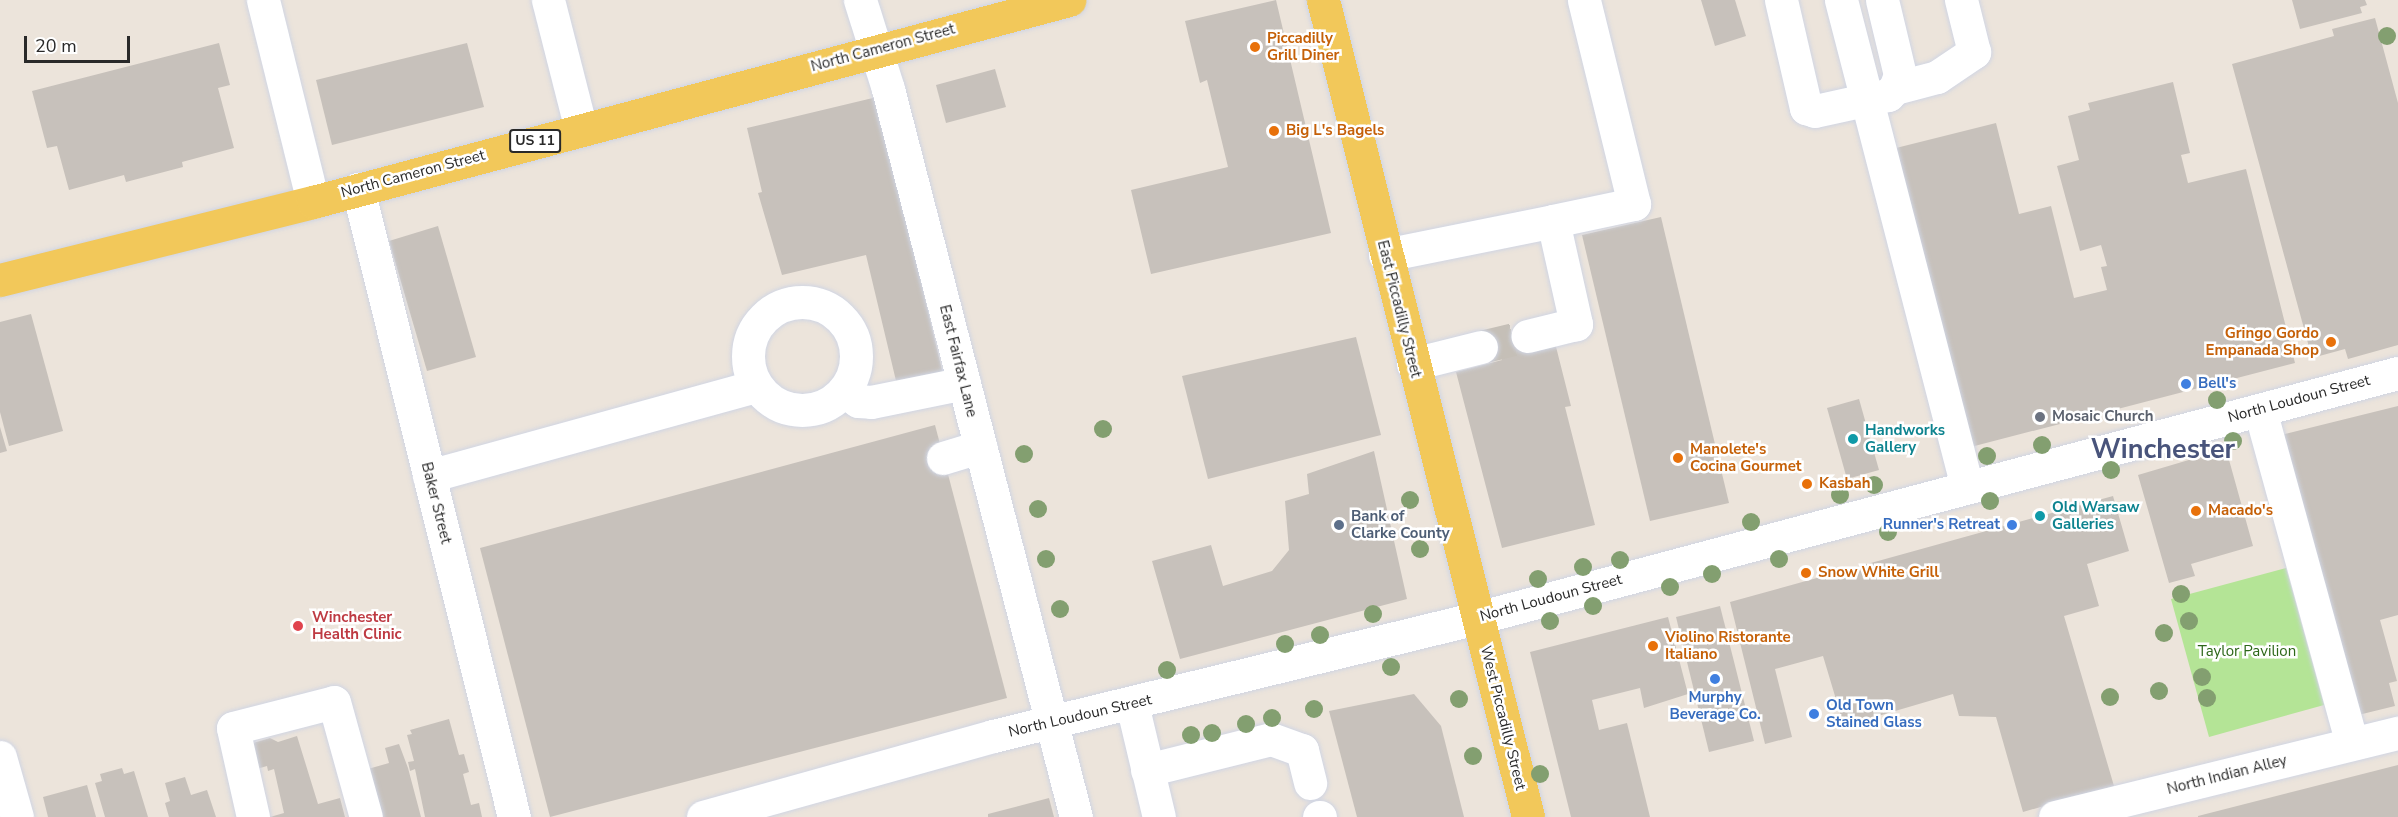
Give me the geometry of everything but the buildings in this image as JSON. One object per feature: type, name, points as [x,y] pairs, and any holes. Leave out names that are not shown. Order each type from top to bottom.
[{"type":"main road","name":"North Cameron Street","points":[[0,280],[313,202],[877,49],[1069,0]]},
{"type":"main road","name":"East Piccadilly Street","points":[[1323,0],[1477,618]]},
{"type":"main road","name":"West Piccadilly Street","points":[[1477,618],[1528,817]]},
{"type":"street","points":[[263,0],[313,202]]},
{"type":"street","points":[[548,0],[582,129]]},
{"type":"street","name":"East Fairfax Lane","points":[[860,0],[877,49],[1076,817]]},
{"type":"street","points":[[1386,255],[1634,204],[1584,0]]},
{"type":"street","points":[[1781,0],[1806,108],[1815,111],[1937,77],[1974,52],[1961,0]]},
{"type":"street","points":[[1841,0],[1881,94],[1967,487]]},
{"type":"street","points":[[1881,94],[1900,75],[1882,0]]},
{"type":"street","name":"Baker Street","points":[[358,189],[514,817]]},
{"type":"street","points":[[1527,336],[1576,324],[1553,220]]},
{"type":"street","points":[[799,301],[817,304],[834,312],[847,326],[855,342],[857,360],[845,391],[832,403],[799,411],[768,399],[756,386],[749,369],[748,350],[754,332],[764,316],[780,306],[799,301]]},
{"type":"street","points":[[1413,364],[1481,347]]},
{"type":"street","name":"North Loudoun Street","points":[[703,817],[1051,723],[1477,618],[2398,373]]},
{"type":"street","points":[[845,391],[858,401],[872,402],[964,383]]},
{"type":"street","points":[[429,476],[756,386]]},
{"type":"street","points":[[2260,410],[2352,744]]},
{"type":"street","points":[[943,458],[980,447]]},
{"type":"street","points":[[253,817],[233,728],[334,702],[366,817]]},
{"type":"street","points":[[1132,704],[1159,817]]},
{"type":"street","name":"North Indian Alley","points":[[2055,817],[2398,733]]},
{"type":"street","points":[[1147,770],[1271,739],[1302,750],[1311,783]]},
{"type":"street","points":[[0,758],[17,817]]},
{"type":"green space","name":"Taylor Pavilion","points":[[2286,568],[2324,705],[2209,737],[2171,599]]},
{"type":"tunnel","points":[[1481,347],[1527,336]]},
{"type":"place","name":"Piccadilly Grill Diner","points":[[1255,47]]},
{"type":"place","name":"Big L's Bagels","points":[[1274,131]]},
{"type":"place","name":"Gringo Gordo Empanada Shop","points":[[2331,342]]},
{"type":"place","name":"Bell's","points":[[2186,384]]},
{"type":"place","name":"Mosaic Church","points":[[2040,417]]},
{"type":"place","name":"Handworks Gallery","points":[[1853,439]]},
{"type":"place","name":"Manolete's Cocina Gourmet","points":[[1678,458]]},
{"type":"place","name":"Kasbah","points":[[1807,484]]},
{"type":"place","name":"Macado's","points":[[2196,511]]},
{"type":"place","name":"Old Warsaw Galleries","points":[[2040,516]]},
{"type":"place","name":"Bank of Clarke County","points":[[1339,525]]},
{"type":"place","name":"Runner's Retreat","points":[[2012,525]]},
{"type":"place","name":"Snow White Grill","points":[[1806,573]]},
{"type":"place","name":"Winchester Health Clinic","points":[[298,626]]},
{"type":"place","name":"Violino Ristorante Italiano","points":[[1653,646]]},
{"type":"place","name":"Murphy Beverage Co.","points":[[1715,679]]},
{"type":"place","name":"Old Town Stained Glass","points":[[1814,714]]},
{"type":"district","name":"Winchester","points":[[2163,450]]}]
